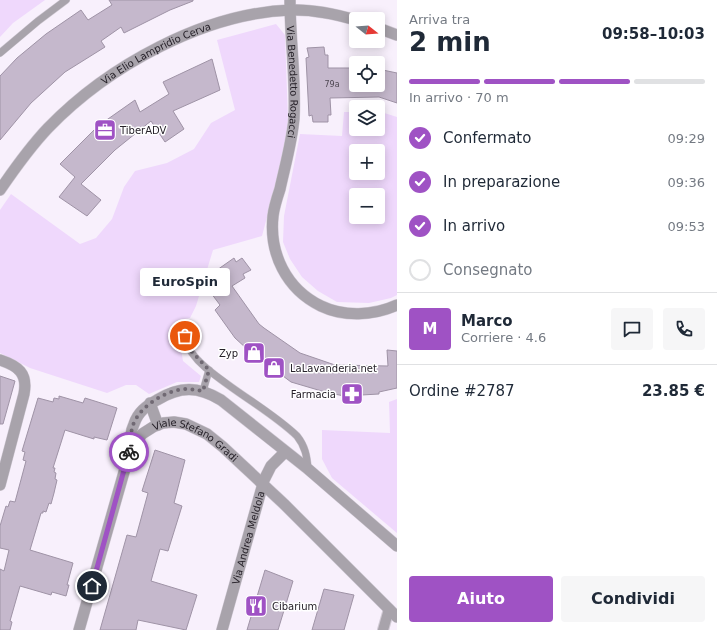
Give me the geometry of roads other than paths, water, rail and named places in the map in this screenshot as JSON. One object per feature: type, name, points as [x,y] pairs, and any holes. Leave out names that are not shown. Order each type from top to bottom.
[{"type":"street","name":"Via Elio Lampridio Cerva","points":[[0,190],[28,151],[50,127],[89,92],[126,66],[168,42],[202,28],[290,5],[349,18]]},
{"type":"street","name":"Via Benedetto Rogacci","points":[[290,5],[294,118],[289,148],[274,212],[274,233],[277,257],[286,275],[297,290],[313,302],[332,310],[351,314],[387,309],[397,305]]},
{"type":"street","points":[[385,31],[397,35]]},
{"type":"street","points":[[0,360],[18,368],[23,374],[25,385],[24,394],[0,485]]},
{"type":"street","points":[[79,630],[130,451],[134,422],[140,412],[150,403],[178,390],[186,389],[203,391],[233,409],[308,469],[397,546]]},
{"type":"street","points":[[150,403],[158,425]]},
{"type":"street","name":"Viale Stefano Gradi","points":[[130,451],[142,434],[158,425],[174,422],[186,424],[197,429],[217,442],[284,504],[397,617]]},
{"type":"street","name":"Via Andrea Meldola","points":[[222,630],[263,485],[271,466],[285,452]]},
{"type":"street","points":[[383,630],[389,609]]},
{"type":"lane","points":[[0,53],[66,0]]},
{"type":"lane","points":[[184,324],[185,336],[189,349],[194,356],[209,370],[297,436],[304,447],[308,469]]},
{"type":"lane","points":[[203,391],[209,370]]},
{"type":"place","name":"TiberADV","points":[[105,130]]},
{"type":"place","name":"EuroSpin","points":[[185,336]]},
{"type":"place","name":"Zyp","points":[[254,353]]},
{"type":"place","name":"LaLavanderia.net","points":[[274,368]]},
{"type":"place","name":"Farmacia","points":[[352,394]]},
{"type":"place","name":"Cibarium","points":[[256,606]]}]
